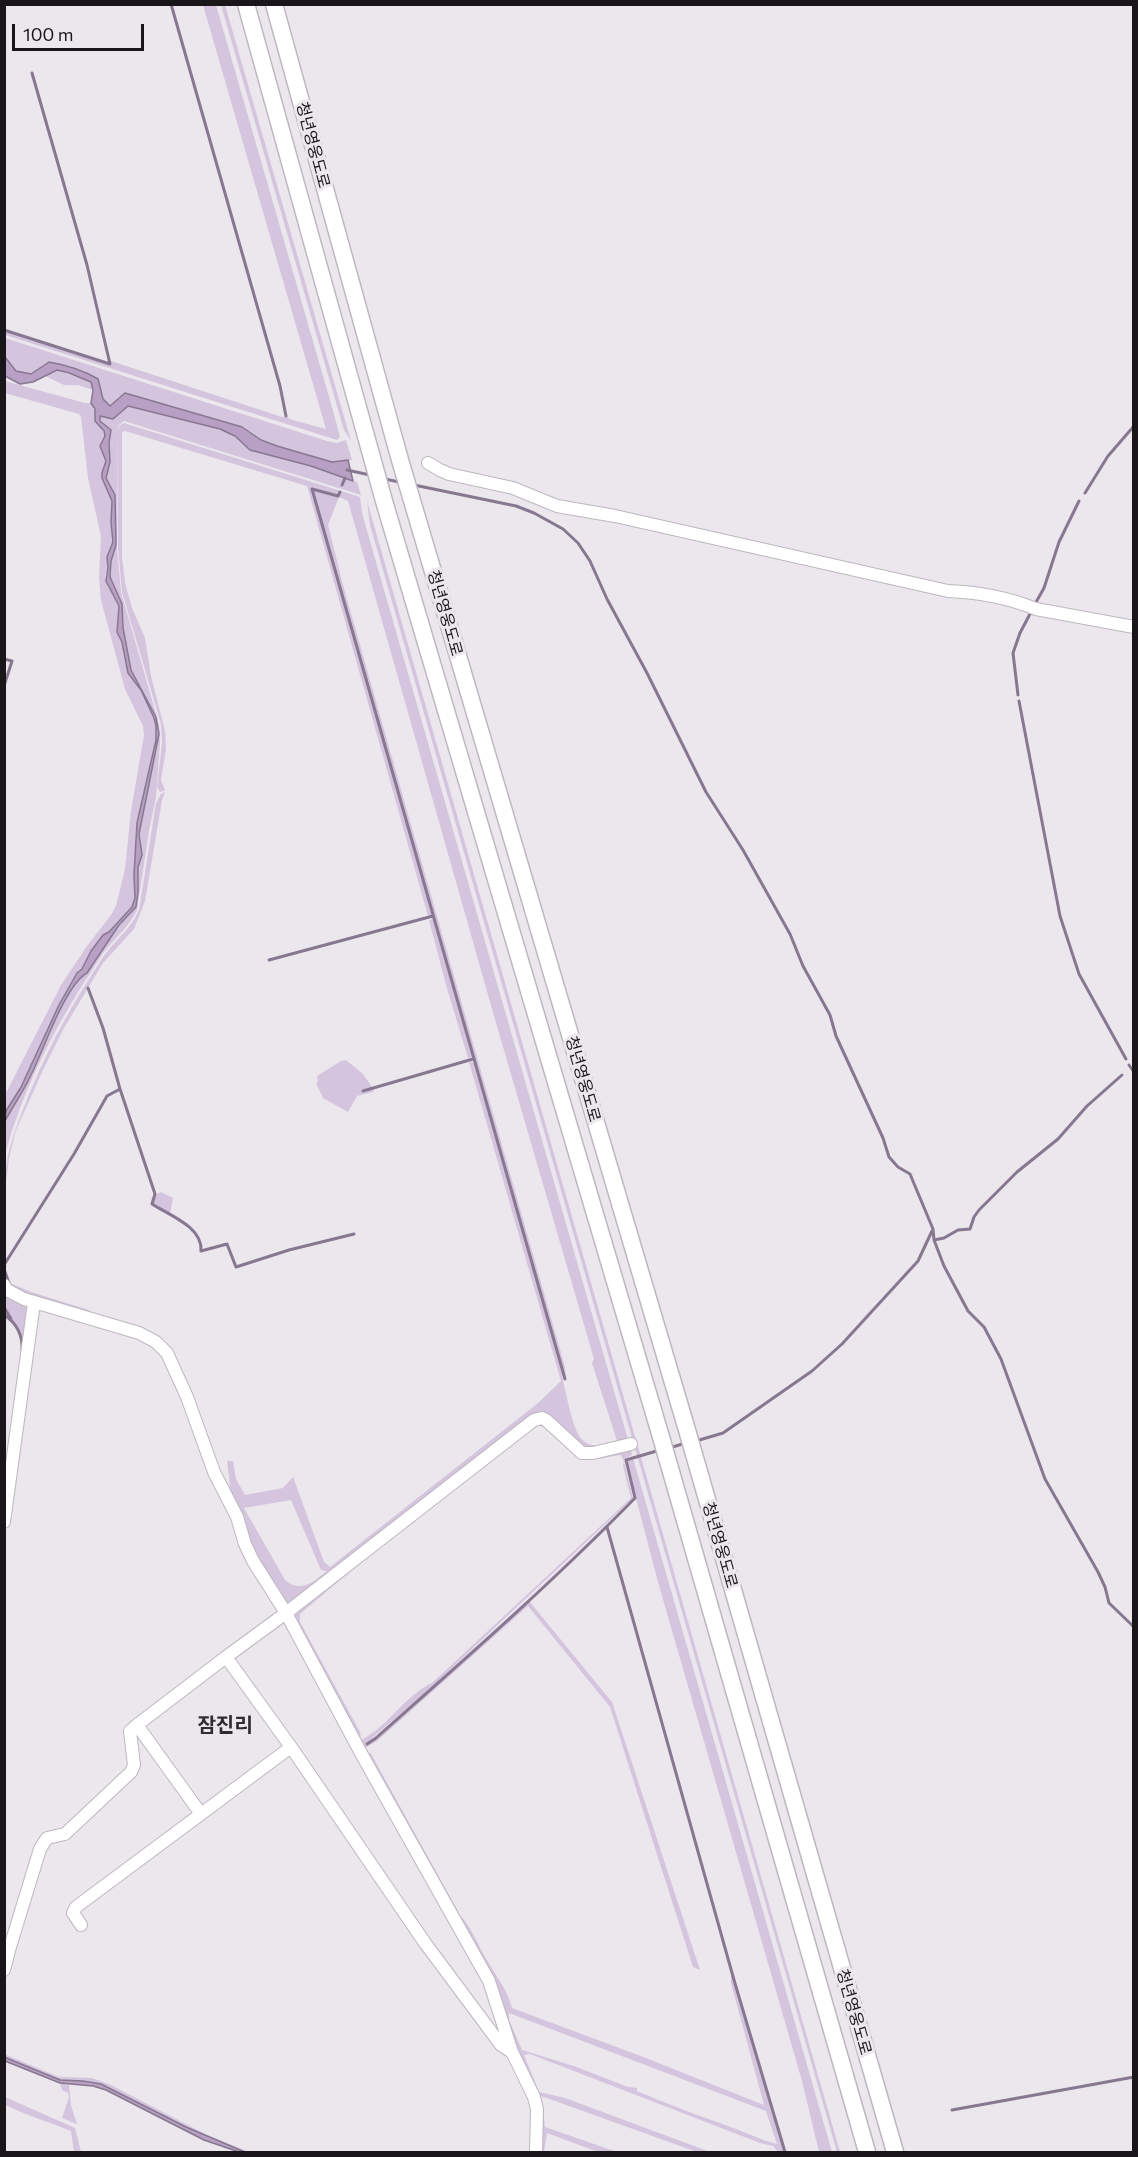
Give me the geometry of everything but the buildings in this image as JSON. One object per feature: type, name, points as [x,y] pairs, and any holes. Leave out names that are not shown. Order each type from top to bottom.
[{"type":"highway","name":"청년영웅도로","points":[[246,4],[384,501],[662,1437],[867,2152]]},
{"type":"highway","name":"청년영웅도로","points":[[274,4],[400,460],[694,1453],[894,2152]]},
{"type":"street","points":[[428,463],[440,471],[513,488],[557,506],[615,516],[948,591],[964,592],[1025,604],[1036,609],[1134,627]]},
{"type":"street","points":[[4,1285],[13,1294],[34,1303],[139,1333],[156,1342],[167,1353],[187,1397],[214,1472],[237,1517],[253,1561],[286,1613],[362,1755],[489,1981],[512,2052],[527,2079],[537,2109],[536,2152]]},
{"type":"street","points":[[4,1522],[34,1303]]},
{"type":"street","points":[[4,1970],[7,1946],[43,1844],[47,1838],[65,1834],[131,1772],[134,1765],[130,1731],[137,1725],[286,1613],[534,1420],[542,1418],[546,1420],[582,1453],[593,1453],[631,1444]]},
{"type":"street","points":[[226,1657],[291,1747],[425,1943],[501,2045],[512,2052]]},
{"type":"street","points":[[137,1725],[201,1814]]},
{"type":"street","points":[[81,1925],[73,1913],[76,1907],[291,1747]]},
{"type":"shaded area","points":[[203,5],[216,5],[334,414],[340,437],[337,440],[5,335],[5,331],[110,364],[111,361],[282,417],[287,416],[289,419],[326,429]]},
{"type":"shaded area","points":[[221,5],[225,5],[351,441],[344,430]]},
{"type":"shaded area","points":[[5,338],[327,441],[337,443],[346,440],[352,460],[332,462],[277,446],[261,440],[242,427],[126,393],[110,406],[103,399],[98,379],[80,370],[49,362],[31,374],[16,370],[7,359]]},
{"type":"shaded area","points":[[5,357],[16,371],[31,374],[49,362],[86,373],[98,379],[103,399],[110,406],[125,393],[242,427],[261,440],[277,446],[332,462],[348,460],[353,481],[311,466],[250,450],[235,436],[220,429],[128,406],[113,419],[100,416],[100,421],[111,430],[110,462],[106,478],[115,495],[116,545],[111,561],[110,577],[122,604],[123,628],[131,670],[156,717],[159,734],[139,834],[142,855],[138,867],[136,907],[119,925],[87,973],[71,991],[55,1020],[27,1083],[5,1121],[6,1111],[21,1087],[59,1005],[77,973],[82,969],[91,951],[103,935],[109,932],[132,907],[135,898],[137,823],[156,740],[156,726],[141,690],[128,673],[122,642],[117,632],[119,606],[106,581],[107,557],[113,542],[112,501],[102,478],[106,461],[100,446],[105,436],[104,431],[95,421],[95,409],[91,403],[93,390],[91,382],[57,370],[33,382],[20,384],[5,376]]},
{"type":"shaded area","points":[[56,370],[91,382],[93,390],[78,385],[64,385],[45,376]]},
{"type":"shaded area","points":[[5,381],[91,403],[105,436],[100,446],[106,461],[102,478],[112,501],[113,542],[108,553],[108,567],[105,576],[119,606],[117,627],[128,673],[141,690],[154,718],[156,740],[137,823],[135,898],[132,907],[109,932],[103,935],[91,951],[82,969],[77,973],[5,1114],[5,1095],[61,985],[116,906],[125,869],[131,811],[144,735],[143,726],[125,689],[101,600],[99,578],[101,536],[88,478],[81,417],[79,414],[5,393]]},
{"type":"shaded area","points":[[128,406],[220,429],[235,436],[250,450],[311,466],[357,482],[361,495],[124,421],[118,426],[117,548],[121,592],[159,724],[156,797],[137,910],[126,927],[103,953],[77,993],[40,1060],[20,1107],[5,1155],[5,1121],[28,1081],[65,1001],[119,925],[132,912],[138,892],[138,867],[142,855],[139,834],[151,768],[157,750],[156,717],[131,670],[123,628],[123,611],[110,577],[111,561],[116,545],[115,495],[106,478],[110,462],[111,430],[99,419],[100,415],[113,416]]},
{"type":"shaded area","points":[[124,423],[340,491],[338,495],[311,488],[432,915],[428,916],[307,486],[125,431],[122,432],[122,557],[125,583],[132,608],[145,638],[151,676],[165,731],[166,749],[161,780],[165,790],[160,792],[157,787],[162,743],[161,724],[122,592],[118,548],[119,426]]},
{"type":"shaded area","points":[[313,490],[339,497],[328,525],[343,585],[565,1367],[566,1379]]},
{"type":"shaded area","points":[[341,491],[360,497],[362,513],[629,1443],[587,1450],[547,1417],[290,1605],[271,1584],[246,1537],[228,1493],[230,1485],[227,1461],[233,1461],[236,1479],[245,1495],[283,1488],[293,1477],[324,1562],[330,1567],[538,1403],[561,1381],[469,1062],[473,1062],[495,1136],[577,1431],[588,1444],[602,1445],[617,1441],[592,1363],[594,1359],[348,501],[339,497]],"holes":[[[291,1500],[321,1570],[327,1571],[302,1586],[296,1586],[285,1580],[244,1508]]]},
{"type":"shaded area","points":[[367,501],[840,2152],[837,2152],[370,525]]},
{"type":"shaded area","points":[[165,792],[145,901],[134,929],[103,963],[64,1028],[44,1068],[16,1130],[9,1158],[5,1191],[5,1177],[12,1139],[46,1055],[93,973],[132,923],[139,910],[156,803],[161,794]]},
{"type":"shaded area","points":[[433,919],[472,1057],[468,1058],[446,985],[429,920]]},
{"type":"shaded area","points":[[346,1060],[363,1074],[374,1090],[357,1096],[348,1112],[323,1098],[316,1083],[318,1082],[317,1076]]},
{"type":"shaded area","points":[[161,1192],[173,1198],[170,1214],[153,1204],[155,1195]]},
{"type":"shaded area","points":[[10,1283],[89,1310],[89,1314],[26,1294],[10,1286]]},
{"type":"shaded area","points":[[5,1291],[31,1306],[23,1341],[17,1326],[5,1314]]},
{"type":"shaded area","points":[[541,1423],[548,1425],[575,1449],[587,1456],[630,1446],[632,1455],[624,1462],[633,1498],[424,1694],[366,1743],[377,1739],[529,1601],[612,1702],[700,1970],[693,1967],[610,1707],[528,1606],[377,1741],[365,1748],[295,1619],[296,1609],[301,1604],[528,1426]],"holes":[[[532,1427],[544,1427],[551,1430],[583,1457],[597,1459],[621,1455],[631,1498],[432,1683],[413,1695],[380,1727],[361,1740],[360,1732],[300,1622],[300,1614]]]},
{"type":"shaded area","points":[[633,1458],[832,2152],[819,2152],[802,2081],[658,1582],[627,1464],[627,1461]]},
{"type":"shaded area","points":[[370,1752],[460,1915],[469,1926],[505,1990],[512,2008],[764,2105],[731,1983],[731,1972],[784,2152],[778,2152],[773,2146],[530,2054],[524,2055],[539,2092],[565,2098],[710,2152],[697,2152],[541,2096],[545,2127],[617,2152],[598,2152],[547,2133],[544,2152],[538,2152],[540,2117],[504,2022],[369,1757]],"holes":[[[509,2013],[766,2111],[777,2144],[653,2098],[637,2091],[637,2088],[628,2087],[574,2066],[522,2050],[509,2020]]]},
{"type":"shaded area","points":[[4,2054],[59,2077],[92,2078],[111,2085],[207,2135],[249,2152],[200,2134],[101,2084],[60,2080],[5,2057]]},
{"type":"shaded area","points":[[4,2057],[60,2080],[101,2084],[186,2127],[245,2152],[204,2140],[106,2090],[93,2086],[60,2083],[5,2061]]},
{"type":"shaded area","points":[[60,2083],[69,2085],[71,2106],[77,2124],[62,2118],[69,2097],[68,2093],[62,2090]]},
{"type":"shaded area","points":[[5,2097],[75,2128],[81,2152],[74,2152],[71,2131],[5,2105]]},
{"type":"waterway","points":[[171,4],[280,386],[286,416]]},
{"type":"waterway","points":[[4,330],[110,364],[87,265],[32,73]]},
{"type":"waterway","points":[[1085,493],[1108,456],[1134,426]]},
{"type":"waterway","points":[[347,470],[370,475]]},
{"type":"waterway","points":[[342,485],[345,478]]},
{"type":"waterway","points":[[385,479],[399,482]]},
{"type":"waterway","points":[[414,485],[516,506],[534,513],[563,529],[578,543],[590,561],[607,599],[647,673],[706,792],[743,850],[790,934],[803,966],[830,1015],[836,1036],[883,1138],[889,1157],[898,1167],[910,1174],[933,1229],[934,1240],[944,1266],[968,1311],[984,1327],[1001,1359],[1045,1479],[1098,1572],[1109,1603],[1134,1627]]},
{"type":"waterway","points":[[340,492],[338,496],[312,489],[565,1379]]},
{"type":"waterway","points":[[1035,604],[1044,588],[1059,542],[1079,501]]},
{"type":"waterway","points":[[1018,695],[1013,653],[1031,612]]},
{"type":"waterway","points":[[4,659],[12,661],[4,686]]},
{"type":"waterway","points":[[1019,701],[1060,916],[1079,974],[1126,1059]]},
{"type":"waterway","points":[[269,960],[433,916]]},
{"type":"waterway","points":[[4,1265],[74,1154],[107,1096],[120,1089],[103,1028],[88,988]]},
{"type":"waterway","points":[[363,1091],[473,1059]]},
{"type":"waterway","points":[[1129,1065],[1134,1072]]},
{"type":"waterway","points":[[934,1240],[944,1238],[958,1230],[970,1229],[979,1210],[1017,1172],[1058,1139],[1087,1106],[1122,1075]]},
{"type":"waterway","points":[[120,1089],[155,1194],[152,1204],[191,1228],[197,1235],[201,1251],[227,1244],[236,1267],[289,1250],[354,1234]]},
{"type":"waterway","points":[[696,1441],[723,1433],[812,1371],[842,1344],[918,1261],[932,1231]]},
{"type":"waterway","points":[[4,1269],[9,1283]]},
{"type":"waterway","points":[[4,1307],[11,1319]]},
{"type":"waterway","points":[[4,1315],[18,1330],[22,1350]]},
{"type":"waterway","points":[[669,1448],[686,1443]]},
{"type":"waterway","points":[[367,1744],[508,1620],[635,1498],[626,1460],[660,1450]]},
{"type":"waterway","points":[[607,1527],[734,1980],[785,2152]]},
{"type":"waterway","points":[[952,2110],[1134,2077]]},
{"type":"district","name":"잠진리","points":[[225,1725]]}]
